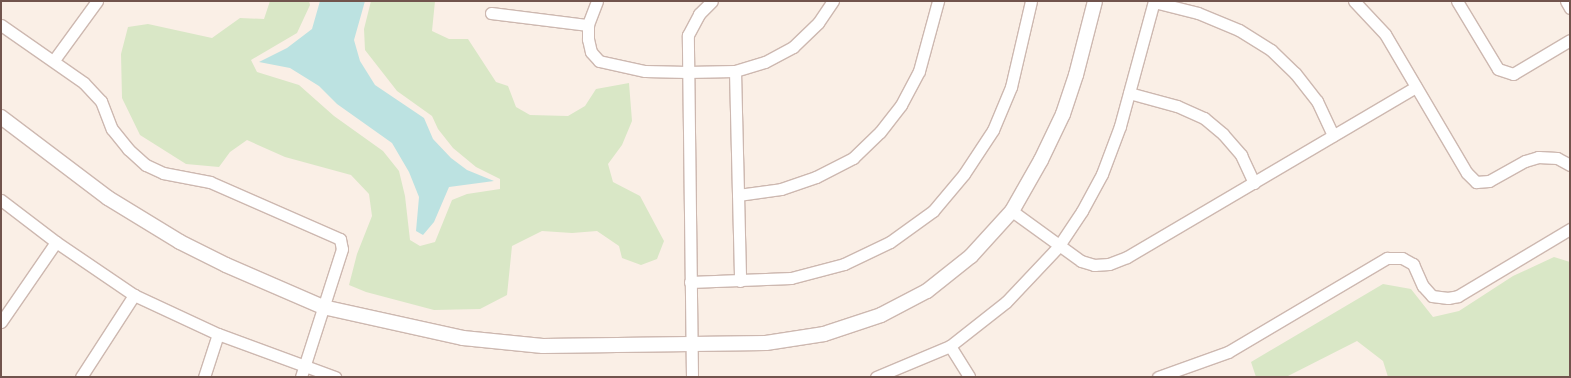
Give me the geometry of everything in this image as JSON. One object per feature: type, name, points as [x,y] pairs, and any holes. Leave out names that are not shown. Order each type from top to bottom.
[{"type":"street","points":[[54,60],[97,1]]},
{"type":"street","points":[[597,1],[588,25],[588,39],[591,52],[599,61],[645,71],[687,72],[735,70],[765,62],[793,47],[818,24],[833,1]]},
{"type":"street","points":[[692,377],[688,35],[699,14],[712,1]]},
{"type":"street","points":[[738,195],[780,189],[816,178],[852,158],[880,132],[901,105],[919,72],[938,1]]},
{"type":"street","points":[[690,282],[792,278],[844,264],[890,242],[933,211],[964,174],[993,130],[1010,86],[1031,1]]},
{"type":"street","points":[[1,118],[108,198],[180,242],[226,265],[323,307],[463,338],[543,346],[766,343],[824,334],[881,315],[926,290],[971,256],[1012,211],[1063,114],[1076,75],[1095,1]]},
{"type":"street","points":[[1354,1],[1385,34],[1467,173],[1476,182],[1489,181],[1525,161],[1538,157],[1557,158],[1570,165]]},
{"type":"street","points":[[1457,1],[1498,69],[1514,74],[1570,40]]},
{"type":"street","points":[[1566,1],[1570,8]]},
{"type":"street","points":[[876,377],[950,346],[1006,302],[1058,247],[1082,212],[1102,174],[1120,126],[1154,2],[1206,16],[1239,30],[1271,50],[1295,73],[1317,101],[1333,136]]},
{"type":"street","points":[[491,13],[588,25]]},
{"type":"street","points":[[1,25],[54,60],[84,83],[101,101],[112,129],[128,149],[146,165],[163,173],[210,182],[340,239],[342,249],[302,372]]},
{"type":"street","points":[[735,70],[740,281]]},
{"type":"street","points":[[1012,211],[1058,247],[1081,261],[1094,265],[1109,264],[1127,258],[1416,87]]},
{"type":"street","points":[[1129,93],[1177,106],[1204,118],[1223,134],[1241,155],[1254,182]]},
{"type":"street","points":[[1,200],[56,242],[134,295],[302,372],[335,377]]},
{"type":"street","points":[[1158,377],[1228,352],[1387,258],[1402,258],[1413,264],[1423,286],[1432,296],[1448,298],[1458,296],[1570,229]]},
{"type":"street","points":[[1,322],[56,242]]},
{"type":"street","points":[[81,377],[134,295]]},
{"type":"street","points":[[204,377],[218,334]]},
{"type":"street","points":[[950,346],[969,377]]},
{"type":"green space","points":[[270,1],[309,1],[310,5],[297,33],[251,60],[257,72],[299,85],[334,116],[383,151],[399,171],[405,196],[410,240],[420,246],[435,242],[452,200],[467,194],[500,189],[500,179],[476,167],[453,148],[438,129],[432,116],[397,91],[365,50],[364,29],[371,1],[435,1],[432,31],[449,39],[468,39],[496,82],[508,86],[516,107],[530,115],[568,116],[585,106],[596,89],[629,83],[632,121],[622,145],[608,164],[613,182],[640,196],[664,241],[657,259],[641,265],[622,258],[619,246],[597,231],[572,233],[542,231],[512,246],[507,295],[480,309],[434,310],[366,292],[349,285],[357,254],[372,216],[369,194],[351,175],[285,157],[247,140],[230,152],[219,167],[186,164],[140,135],[122,98],[121,54],[128,27],[148,24],[212,38],[240,18],[264,19]]},
{"type":"green space","points":[[1554,257],[1570,262],[1570,377],[1388,377],[1383,361],[1357,341],[1286,377],[1256,377],[1251,362],[1383,284],[1411,289],[1433,317],[1459,311],[1513,276]]},
{"type":"water","points":[[320,1],[365,1],[354,40],[360,61],[375,85],[424,118],[433,139],[451,158],[467,170],[494,181],[449,187],[434,222],[423,235],[416,231],[419,197],[409,172],[392,143],[337,104],[319,86],[290,68],[259,62],[287,48],[312,29]]}]
